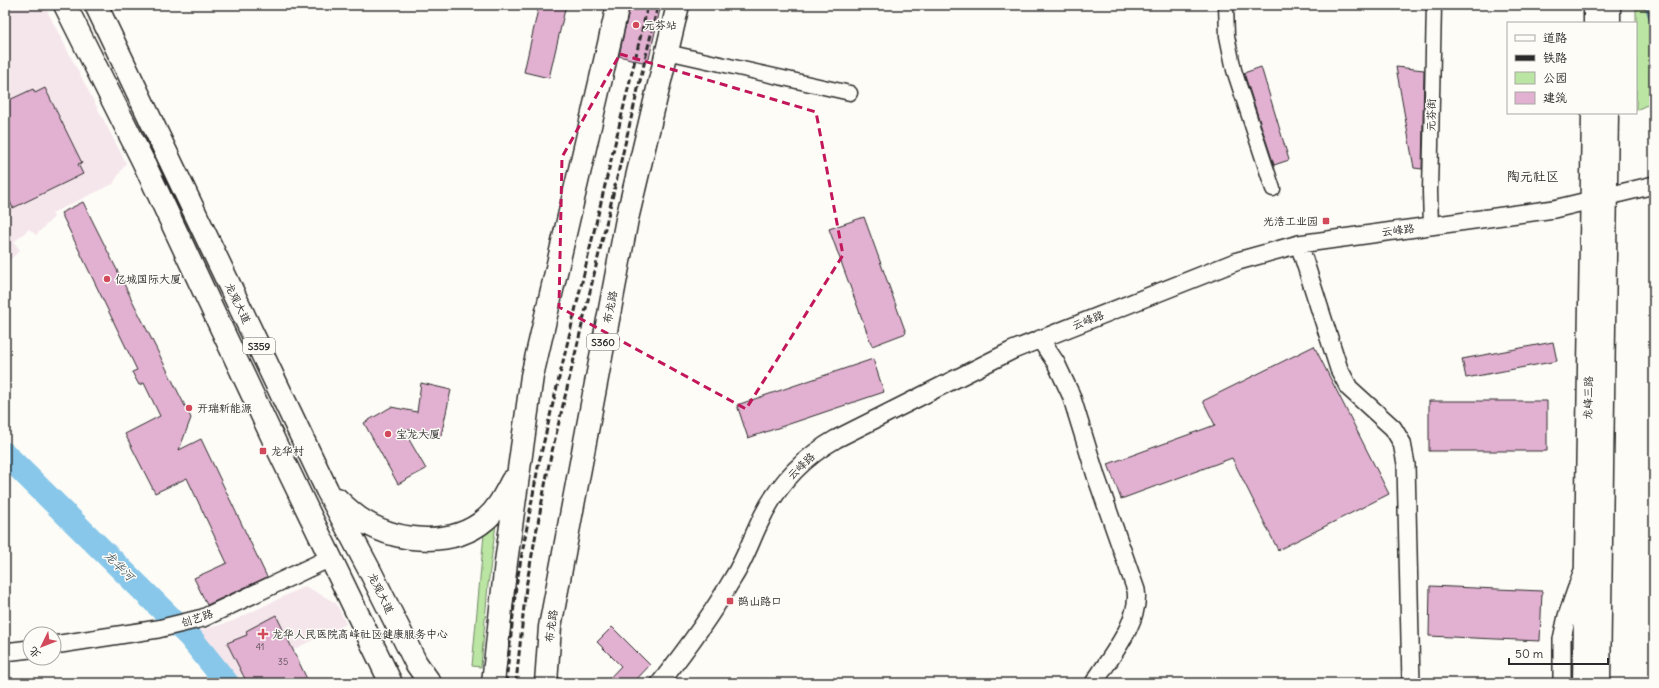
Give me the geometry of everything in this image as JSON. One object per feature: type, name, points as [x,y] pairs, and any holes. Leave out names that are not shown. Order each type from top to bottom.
[{"type":"main road","name":"S359","points":[[65,5],[143,161],[330,558],[391,683]]},
{"type":"main road","name":"龙观大道","points":[[96,5],[327,490],[370,570],[416,663],[430,683]]},
{"type":"main road","points":[[493,683],[517,473],[534,369],[618,5]]},
{"type":"main road","name":"布龙路","points":[[546,683],[550,627],[625,226],[678,5]]},
{"type":"main road","points":[[1594,5],[1594,22]]},
{"type":"main road","points":[[1610,5],[1610,22]]},
{"type":"main road","name":"龙峰三路","points":[[1592,114],[1599,199]]},
{"type":"main road","name":"龙峰三路","points":[[1600,683],[1596,388],[1599,199],[1608,114]]},
{"type":"main road","name":"龙峰三路","points":[[1583,683],[1586,564],[1596,388]]},
{"type":"main road","points":[[327,490],[354,514],[378,528],[403,536],[432,538],[456,535],[476,526],[487,518],[496,508],[517,473]]},
{"type":"street","points":[[1226,5],[1227,36],[1234,70],[1273,189]]},
{"type":"street","name":"元芬街","points":[[1431,226],[1430,191],[1434,5]]},
{"type":"street","points":[[667,52],[850,93]]},
{"type":"street","name":"云峰路","points":[[660,683],[734,577],[771,500],[787,478],[801,464],[817,449],[984,364],[1040,339],[1238,261],[1299,244],[1554,209],[1654,185]]},
{"type":"street","points":[[1299,244],[1339,369],[1349,388],[1393,428],[1402,443],[1406,464],[1411,683]]},
{"type":"street","points":[[1040,339],[1056,363],[1071,395],[1096,476],[1136,590],[1137,600],[1132,621],[1094,683]]},
{"type":"street","name":"创艺路","points":[[62,644],[158,629],[203,618],[330,558]]},
{"type":"street","points":[[1562,683],[1562,639],[1564,627],[1586,564]]},
{"type":"street","points":[[5,652],[22,650]]},
{"type":"highlighted area","points":[[620,54],[816,112],[843,255],[746,409],[559,307],[562,157]]},
{"type":"shaded area","points":[[5,5],[44,5],[126,163],[113,184],[52,213],[54,217],[36,235],[29,229],[14,242],[20,250],[5,265]]},
{"type":"shaded area","name":"龙华人民医院高峰社区健康服务中心","points":[[305,586],[336,603],[346,624],[237,677],[200,638],[199,631],[233,621]]},
{"type":"green space","points":[[1636,5],[1654,5],[1654,102],[1637,110],[1637,22]]},
{"type":"green space","points":[[497,516],[488,585],[481,667],[472,666],[485,523]]},
{"type":"building","points":[[539,5],[566,5],[549,78],[524,72]]},
{"type":"building","name":"元芬站","points":[[630,5],[661,5],[649,59],[642,62],[619,56]]},
{"type":"building","points":[[1261,67],[1289,160],[1274,165],[1244,73]]},
{"type":"building","points":[[1396,67],[1424,70],[1422,169],[1414,168]]},
{"type":"building","points":[[45,88],[82,163],[78,164],[83,174],[13,208],[8,198],[5,200],[5,102],[33,89],[35,93]]},
{"type":"building","points":[[83,202],[191,418],[179,450],[201,439],[267,577],[207,605],[194,578],[227,563],[187,478],[155,493],[125,434],[160,416],[144,383],[139,385],[132,372],[137,370],[61,213]]},
{"type":"building","points":[[864,217],[906,333],[872,346],[829,229]]},
{"type":"building","points":[[1553,342],[1557,361],[1466,378],[1462,359]]},
{"type":"building","points":[[1314,346],[1389,494],[1278,550],[1232,458],[1121,499],[1108,464],[1215,425],[1203,401]]},
{"type":"building","points":[[873,359],[884,392],[748,438],[737,405]]},
{"type":"building","name":"宝龙大厦","points":[[421,383],[451,390],[441,436],[403,429],[426,469],[398,484],[364,423],[391,407],[417,412]]},
{"type":"building","points":[[1429,401],[1547,401],[1547,451],[1429,451]]},
{"type":"building","points":[[1430,586],[1542,591],[1540,641],[1429,636]]},
{"type":"building","points":[[276,615],[309,683],[247,683],[227,643],[247,635],[246,631]]},
{"type":"building","points":[[612,627],[650,665],[633,683],[605,683],[621,666],[597,642]]},
{"type":"waterway","points":[[1646,5],[1654,27]]},
{"type":"waterway","name":"龙华河","points":[[5,454],[190,637],[227,683]]},
{"type":"railway","points":[[506,683],[516,586],[539,462],[648,5]]},
{"type":"railway","points":[[516,683],[526,587],[549,464],[658,5]]},
{"type":"place","name":"元芬站","points":[[636,25]]},
{"type":"place","name":"光浩工业园","points":[[1326,221]]},
{"type":"place","name":"亿城国际大厦","points":[[107,279]]},
{"type":"place","name":"开瑞新能源","points":[[189,408]]},
{"type":"place","name":"宝龙大厦","points":[[388,434]]},
{"type":"place","name":"龙华村","points":[[263,451]]},
{"type":"place","name":"鹊山路口","points":[[730,601]]},
{"type":"place","name":"龙华人民医院高峰社区健康服务中心","points":[[263,634]]},
{"type":"district","name":"陶元社区","points":[[1533,176]]}]
